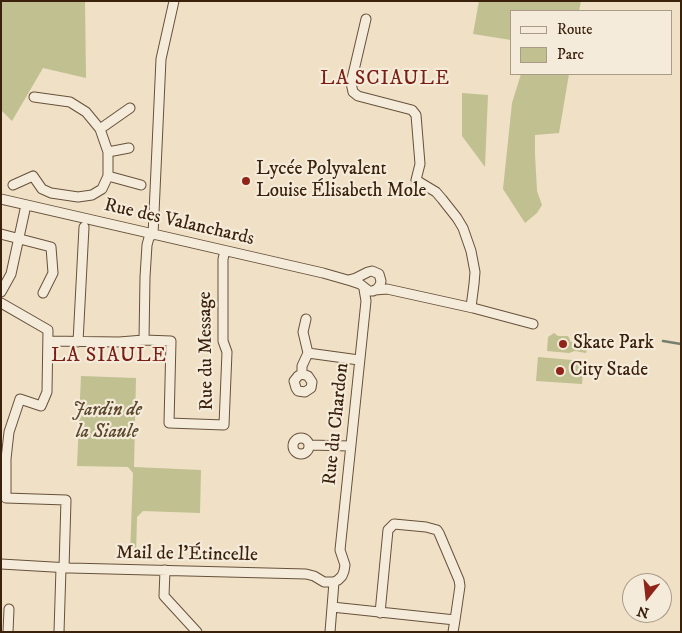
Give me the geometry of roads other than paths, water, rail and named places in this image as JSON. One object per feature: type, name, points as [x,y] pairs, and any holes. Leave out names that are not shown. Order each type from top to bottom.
[{"type":"street","points":[[48,341],[119,342],[144,340],[145,277],[147,245],[152,234],[161,59],[174,1]]},
{"type":"street","points":[[366,19],[351,83],[353,92],[358,96],[412,110],[416,115],[420,164],[416,180],[436,192],[463,228],[471,251],[474,272],[471,307]]},
{"type":"street","points":[[13,185],[33,176],[42,189],[51,193],[78,197],[92,195],[102,189],[108,176],[108,152],[100,129],[86,112],[70,102],[34,97]]},
{"type":"street","points":[[100,129],[130,108]]},
{"type":"street","points":[[108,152],[129,148]]},
{"type":"street","points":[[108,176],[141,185]]},
{"type":"street","name":"Rue des Valanchards","points":[[1,199],[285,264],[374,288],[471,307],[533,324]]},
{"type":"street","points":[[1,292],[11,274],[26,205]]},
{"type":"street","points":[[78,342],[84,227]]},
{"type":"street","points":[[1,234],[52,247],[53,273],[43,293]]},
{"type":"street","name":"Rue du Message","points":[[144,340],[171,341],[168,423],[224,425],[227,352],[223,342],[223,267],[225,251]]},
{"type":"street","points":[[349,280],[368,272],[375,272],[380,276],[374,288]]},
{"type":"street","name":"Rue du Chardon","points":[[334,582],[342,576],[345,565],[340,550],[350,446],[366,301],[374,288],[361,280],[364,274]]},
{"type":"street","points":[[1,303],[48,330],[47,392],[41,406],[20,400],[9,432],[4,498],[66,500],[59,632]]},
{"type":"street","points":[[302,374],[302,366],[308,353],[303,332],[306,319]]},
{"type":"street","points":[[308,353],[360,360]]},
{"type":"street","points":[[309,445],[350,446]]},
{"type":"street","points":[[380,613],[388,530],[394,524],[426,527],[437,530],[439,533],[460,580],[453,632]]},
{"type":"street","name":"Mail de l'Étincelle","points":[[1,564],[62,568],[306,574],[324,582],[334,582]]},
{"type":"street","points":[[165,570],[164,596],[197,632]]},
{"type":"street","points":[[330,632],[334,582]]},
{"type":"street","points":[[332,607],[455,620]]},
{"type":"street","points":[[8,632],[9,609]]},
{"type":"waterway","points":[[663,341],[681,344]]},
{"type":"place","name":"Lycée Polyvalent Louise Élisabeth Mole","points":[[246,181]]},
{"type":"place","name":"Skate Park","points":[[563,344]]},
{"type":"place","name":"City Stade","points":[[560,371]]},
{"type":"district","name":"LA SCIAULE","points":[[385,80]]},
{"type":"district","name":"LA SIAULE","points":[[109,357]]},
{"type":"park label","name":"Jardin de la Siaule","points":[[107,422]]}]
